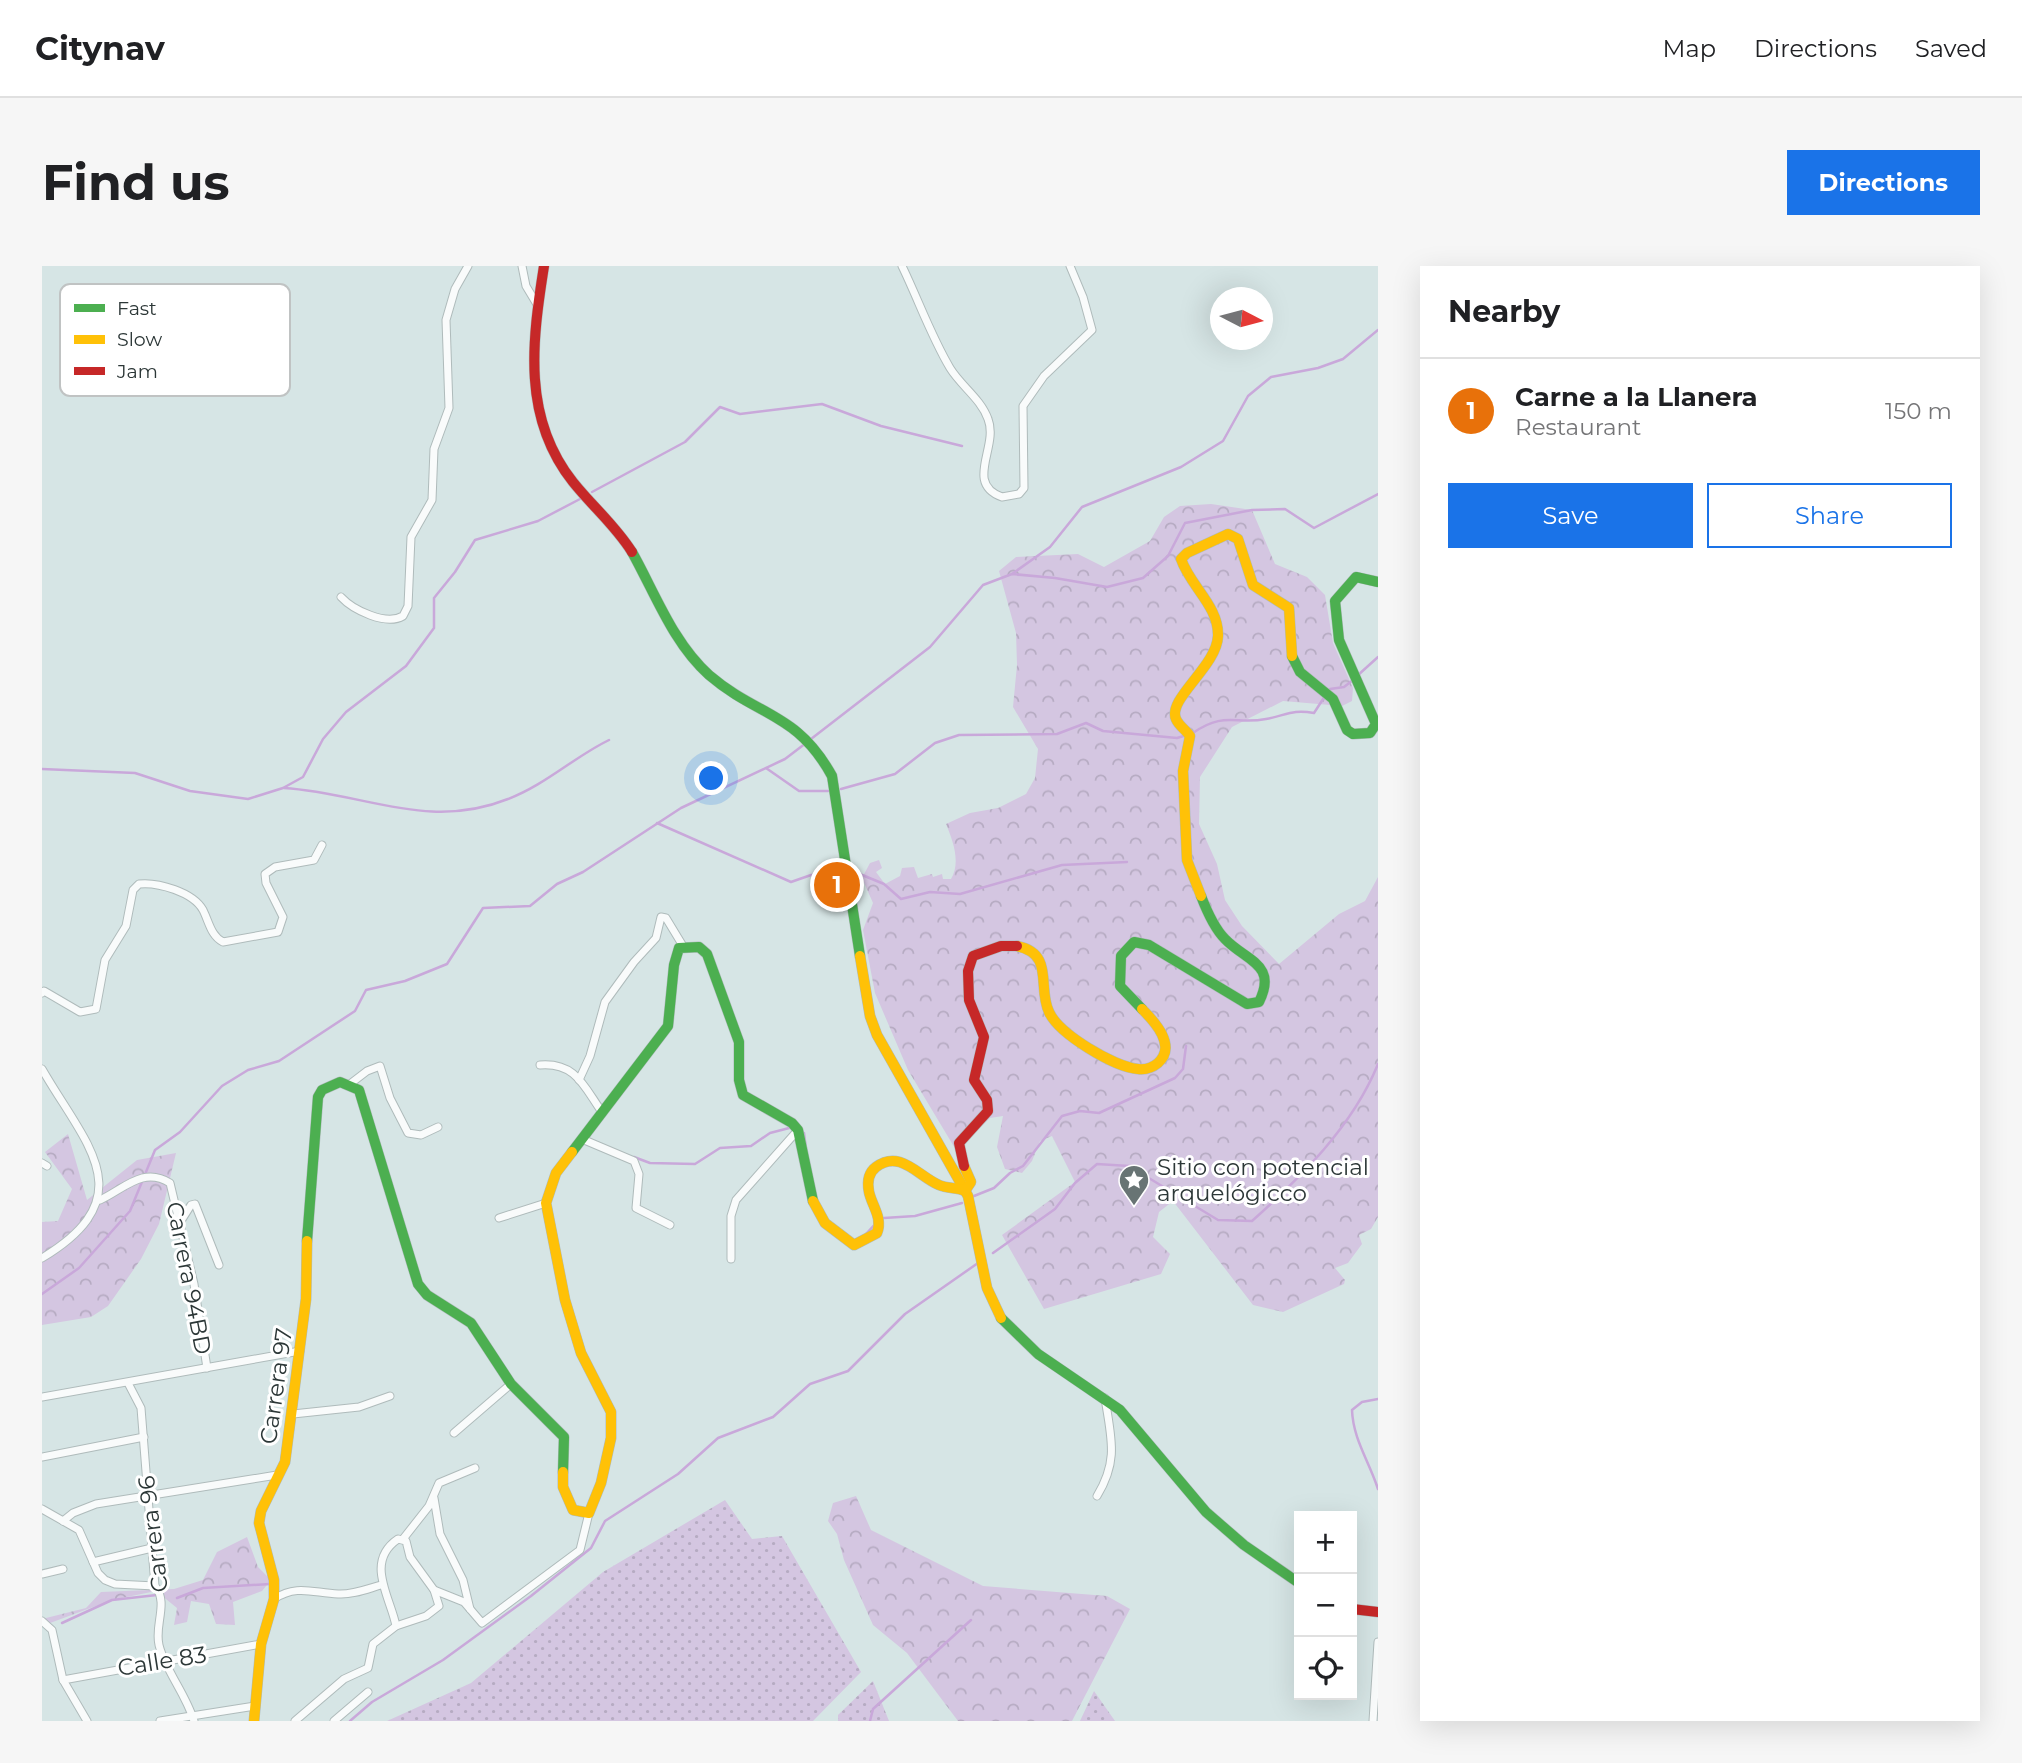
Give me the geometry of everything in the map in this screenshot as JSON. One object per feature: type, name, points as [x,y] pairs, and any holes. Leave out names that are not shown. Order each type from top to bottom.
[{"type":"street","points":[[341,597],[358,611],[393,619],[403,616],[408,606],[411,537],[432,500],[434,449],[449,408],[446,320],[455,289],[468,266]]},
{"type":"street","points":[[522,266],[526,286],[538,306]]},
{"type":"street","points":[[544,266],[531,372],[537,414],[568,477],[621,536],[680,638],[706,672],[810,740],[832,776],[870,1016],[877,1035],[976,1215],[988,1288],[998,1314],[1038,1354],[1074,1374],[1105,1398],[1139,1429],[1196,1503],[1248,1549],[1294,1580]]},
{"type":"street","points":[[902,266],[942,355],[988,416],[992,431],[991,449],[982,476],[986,488],[1002,498],[1019,494],[1024,488],[1022,415],[1026,398],[1091,330],[1083,297],[1070,266]]},
{"type":"street","points":[[965,1191],[971,1182],[958,1150],[960,1140],[981,1121],[989,1106],[988,1100],[974,1080],[984,1037],[969,1000],[968,971],[973,956],[1002,945],[1026,948],[1036,955],[1046,974],[1047,1005],[1055,1020],[1091,1049],[1135,1070],[1151,1068],[1162,1061],[1167,1048],[1165,1040],[1141,1004],[1120,986],[1118,959],[1126,947],[1134,942],[1149,945],[1247,1004],[1259,1002],[1266,988],[1263,973],[1254,960],[1225,939],[1202,901],[1185,850],[1184,761],[1190,736],[1176,719],[1176,713],[1182,695],[1209,665],[1217,642],[1215,610],[1195,587],[1181,559],[1187,553],[1227,534],[1238,539],[1253,585],[1289,608],[1292,661],[1300,672],[1333,699],[1347,730],[1353,734],[1370,733],[1376,724],[1339,640],[1335,601],[1356,577],[1378,582]]},
{"type":"street","points":[[43,992],[72,1009],[87,1012],[96,1009],[105,960],[126,926],[133,890],[139,884],[187,895],[202,908],[215,936],[223,942],[278,932],[284,917],[266,883],[265,874],[275,867],[314,860],[322,845]]},
{"type":"street","points":[[579,1080],[590,1056],[606,1002],[634,962],[659,933],[662,917],[666,918],[682,946]]},
{"type":"street","points":[[434,1590],[464,1602],[483,1623],[563,1566],[583,1545],[589,1513],[601,1483],[611,1438],[611,1412],[606,1395],[581,1353],[565,1300],[545,1203],[556,1173],[668,1026],[674,965],[677,951],[682,946],[699,947],[707,954],[739,1042],[737,1074],[743,1095],[792,1123],[798,1130],[810,1200],[836,1233],[854,1245],[877,1233],[880,1225],[868,1182],[873,1169],[883,1161],[896,1160],[942,1188],[965,1191]]},
{"type":"street","points":[[540,1065],[565,1066],[579,1080],[602,1112]]},
{"type":"street","points":[[438,1127],[421,1135],[406,1131],[390,1098],[381,1067],[367,1071],[350,1084],[359,1090],[364,1103],[418,1284],[427,1295],[471,1322],[510,1384],[564,1437],[566,1498],[573,1510],[589,1513]]},
{"type":"street","points":[[42,1069],[97,1162],[100,1200],[78,1228],[42,1258]]},
{"type":"street","name":"Carrera 97","points":[[254,1721],[261,1644],[274,1598],[274,1580],[259,1523],[261,1511],[285,1462],[293,1414],[306,1299],[308,1203],[317,1138],[318,1097],[331,1083],[350,1084]]},
{"type":"street","points":[[731,1259],[731,1216],[736,1200],[798,1130]]},
{"type":"street","points":[[582,1139],[634,1161],[639,1174],[636,1208],[670,1225]]},
{"type":"street","name":"Carrera 94BD","points":[[100,1200],[124,1189],[134,1178],[146,1176],[167,1181],[172,1189],[178,1225],[194,1284],[207,1368]]},
{"type":"street","points":[[499,1218],[545,1203]]},
{"type":"street","points":[[178,1225],[195,1204],[219,1265]]},
{"type":"street","points":[[42,1397],[300,1351]]},
{"type":"street","name":"Carrera 96","points":[[128,1383],[141,1408],[155,1586],[162,1599],[159,1647],[193,1717]]},
{"type":"street","points":[[454,1433],[510,1384]]},
{"type":"street","points":[[293,1414],[359,1407],[390,1396]]},
{"type":"street","points":[[1101,1497],[1103,1486],[1110,1475],[1112,1446],[1105,1398]]},
{"type":"street","points":[[42,1457],[144,1437]]},
{"type":"street","points":[[470,1609],[463,1580],[440,1534],[434,1498],[436,1486],[443,1480],[475,1468]]},
{"type":"street","points":[[63,1521],[72,1513],[96,1504],[277,1475]]},
{"type":"street","points":[[396,1626],[381,1585],[387,1550],[393,1543],[403,1539],[434,1498]]},
{"type":"street","points":[[42,1509],[83,1535],[98,1573],[115,1584],[155,1586]]},
{"type":"street","points":[[295,1721],[344,1679],[368,1668],[371,1647],[396,1626],[426,1616],[439,1606],[434,1590],[417,1569],[403,1539]]},
{"type":"street","points":[[93,1562],[152,1548]]},
{"type":"street","points":[[42,1574],[63,1569]]},
{"type":"street","points":[[274,1598],[294,1590],[315,1589],[345,1594],[381,1585]]},
{"type":"street","points":[[1357,1610],[1378,1612]]},
{"type":"street","points":[[45,1623],[63,1680],[87,1721]]},
{"type":"street","points":[[1373,1721],[1378,1642]]},
{"type":"street","name":"Calle 83","points":[[63,1680],[261,1644]]},
{"type":"street","points":[[334,1721],[368,1692]]},
{"type":"street","points":[[160,1721],[255,1706]]},
{"type":"green space","points":[[1211,504],[1252,510],[1275,564],[1307,577],[1325,595],[1333,643],[1353,688],[1352,701],[1342,706],[1283,701],[1232,727],[1200,777],[1199,824],[1217,864],[1225,900],[1242,926],[1279,964],[1339,914],[1365,901],[1378,877],[1378,1217],[1371,1229],[1359,1235],[1362,1244],[1348,1263],[1335,1268],[1345,1280],[1344,1284],[1283,1312],[1253,1305],[1173,1201],[1159,1212],[1153,1237],[1170,1254],[1161,1274],[1044,1309],[1002,1235],[1075,1182],[1052,1136],[1040,1141],[1032,1161],[1022,1173],[1005,1169],[997,1147],[1003,1116],[990,1118],[956,1150],[908,1070],[875,993],[863,930],[873,903],[862,878],[870,863],[879,860],[882,868],[876,872],[885,884],[900,876],[902,868],[914,867],[918,878],[942,874],[943,879],[951,879],[956,859],[946,824],[970,813],[998,808],[1026,794],[1035,778],[1038,749],[1013,707],[1017,665],[1016,633],[999,571],[1016,557],[1078,554],[1104,567],[1150,541],[1164,517],[1180,506]]},
{"type":"green space","points":[[68,1134],[87,1200],[137,1160],[176,1153],[159,1224],[141,1259],[108,1306],[91,1317],[42,1325],[42,1222],[58,1221],[72,1189],[45,1152]]},
{"type":"green space","points":[[856,1496],[871,1530],[983,1586],[1107,1596],[1130,1609],[1072,1721],[958,1721],[907,1653],[873,1625],[844,1560],[837,1534],[828,1521],[833,1503]]},
{"type":"green space","points":[[725,1500],[752,1539],[782,1536],[861,1672],[813,1721],[387,1721],[471,1683],[603,1572]]},
{"type":"green space","points":[[247,1537],[258,1567],[271,1580],[262,1591],[233,1602],[235,1625],[216,1624],[209,1604],[191,1601],[187,1622],[174,1625],[177,1608],[156,1591],[112,1600],[42,1626],[42,1619],[86,1608],[101,1592],[174,1589],[203,1580],[217,1552]]},
{"type":"green space","points":[[873,1681],[889,1721],[838,1721],[838,1715]]},
{"type":"green space","points":[[1094,1691],[1115,1721],[1080,1721]]},
{"type":"waterway","points":[[1012,574],[1050,547],[1082,507],[1181,467],[1223,441],[1248,396],[1271,377],[1318,368],[1343,359],[1378,330]]},
{"type":"waterway","points":[[592,492],[685,442],[720,407],[740,414],[822,404],[881,426],[962,446]]},
{"type":"waterway","points":[[811,739],[930,647],[983,585],[1012,574],[1107,587],[1143,578],[1168,556],[1185,523],[1252,510],[1285,509],[1314,528],[1378,494]]},
{"type":"waterway","points":[[42,769],[135,773],[190,791],[248,799],[283,788],[303,777],[323,739],[346,712],[406,666],[434,628],[434,598],[455,572],[475,540],[538,521],[580,499]]},
{"type":"waterway","points":[[1357,676],[1378,657]]},
{"type":"waterway","points":[[1330,689],[1344,687],[1353,680]]},
{"type":"waterway","points":[[1193,733],[1222,720],[1256,720],[1295,712],[1314,713],[1325,696]]},
{"type":"waterway","points":[[841,789],[895,774],[935,743],[959,735],[1057,734],[1086,723],[1103,731],[1177,738],[1187,735]]},
{"type":"waterway","points":[[284,788],[423,811],[479,808],[522,793],[609,740]]},
{"type":"waterway","points":[[42,1294],[79,1268],[130,1211],[155,1150],[180,1132],[222,1086],[248,1070],[279,1061],[355,1011],[366,990],[405,981],[447,964],[483,908],[530,906],[557,884],[583,872],[681,808],[785,759],[806,743]]},
{"type":"waterway","points":[[766,768],[799,791],[828,791]]},
{"type":"waterway","points":[[657,823],[791,882],[811,875],[842,872]]},
{"type":"waterway","points":[[855,872],[884,884],[901,899],[930,892],[960,894],[1062,865],[1127,862]]},
{"type":"waterway","points":[[974,1196],[994,1188],[1010,1173],[1023,1166],[1062,1116],[1080,1111],[1099,1113],[1175,1078],[1183,1069],[1186,1046]]},
{"type":"waterway","points":[[993,1253],[1055,1209],[1075,1183],[1097,1164],[1129,1166],[1218,1220],[1252,1221],[1289,1187],[1324,1149],[1355,1108],[1378,1064]]},
{"type":"waterway","points":[[634,1157],[650,1163],[695,1164],[720,1148],[751,1146],[770,1133],[793,1127]]},
{"type":"waterway","points":[[804,1133],[806,1149]]},
{"type":"waterway","points":[[884,1218],[915,1216],[962,1203]]},
{"type":"waterway","points":[[865,1235],[877,1222]]},
{"type":"waterway","points":[[350,1721],[372,1702],[443,1660],[531,1596],[591,1548],[605,1521],[678,1474],[718,1438],[773,1417],[810,1384],[848,1371],[905,1314],[978,1263]]},
{"type":"waterway","points":[[1378,1399],[1362,1402],[1352,1410],[1358,1440],[1378,1489]]},
{"type":"waterway","points":[[177,1598],[203,1588],[270,1584]]},
{"type":"waterway","points":[[62,1623],[112,1600],[157,1595]]},
{"type":"waterway","points":[[870,1721],[873,1709],[971,1620]]},
{"type":"traffic: fast","points":[[632,552],[675,633],[696,662],[727,689],[791,727],[819,755],[832,776],[860,956]]},
{"type":"traffic: fast","points":[[1292,656],[1300,672],[1333,699],[1347,730],[1353,734],[1370,733],[1376,724],[1339,640],[1335,601],[1356,577],[1378,582]]},
{"type":"traffic: fast","points":[[1142,1009],[1120,986],[1121,956],[1134,942],[1149,945],[1247,1004],[1259,1002],[1265,979],[1262,971],[1221,935],[1201,896]]},
{"type":"traffic: fast","points":[[572,1152],[668,1026],[674,965],[679,948],[699,947],[707,954],[739,1042],[739,1080],[743,1095],[792,1123],[798,1130],[813,1201]]},
{"type":"traffic: fast","points":[[307,1241],[318,1097],[322,1090],[340,1082],[359,1090],[418,1284],[427,1295],[471,1323],[511,1384],[564,1437],[563,1472]]},
{"type":"traffic: fast","points":[[1001,1318],[1038,1354],[1120,1410],[1206,1512],[1244,1545],[1294,1580]]},
{"type":"traffic: slow","points":[[1201,896],[1187,860],[1183,771],[1190,736],[1177,721],[1175,711],[1185,692],[1210,659],[1218,636],[1214,615],[1181,559],[1187,553],[1228,534],[1238,539],[1253,585],[1289,608],[1292,656]]},
{"type":"traffic: slow","points":[[1017,946],[1029,950],[1041,964],[1049,1012],[1064,1030],[1102,1056],[1128,1067],[1141,1069],[1158,1063],[1165,1049],[1162,1034],[1142,1009]]},
{"type":"traffic: slow","points":[[860,956],[870,1016],[877,1035],[968,1196],[987,1288],[1001,1318]]},
{"type":"traffic: slow","points":[[563,1472],[563,1487],[573,1510],[589,1513],[601,1483],[611,1438],[611,1412],[581,1353],[565,1300],[546,1203],[556,1173],[572,1152]]},
{"type":"traffic: slow","points":[[813,1201],[825,1223],[854,1245],[877,1233],[879,1228],[868,1185],[873,1169],[885,1162],[901,1162],[939,1185],[965,1191],[971,1182],[964,1166]]},
{"type":"traffic: slow","points":[[254,1721],[261,1644],[274,1599],[274,1580],[259,1523],[261,1511],[285,1462],[306,1299],[307,1241]]},
{"type":"traffic: jam","points":[[544,266],[534,351],[538,406],[545,432],[573,482],[632,552]]},
{"type":"traffic: jam","points":[[964,1166],[959,1143],[988,1111],[987,1100],[974,1080],[984,1037],[969,1000],[968,971],[973,956],[1001,946],[1017,946]]},
{"type":"traffic: jam","points":[[1357,1610],[1378,1612]]},
{"type":"place","name":"Carne a la Llanera","points":[[837,885]]},
{"type":"place","name":"Sitio con potencial arquelógicco","points":[[1134,1207]]}]
